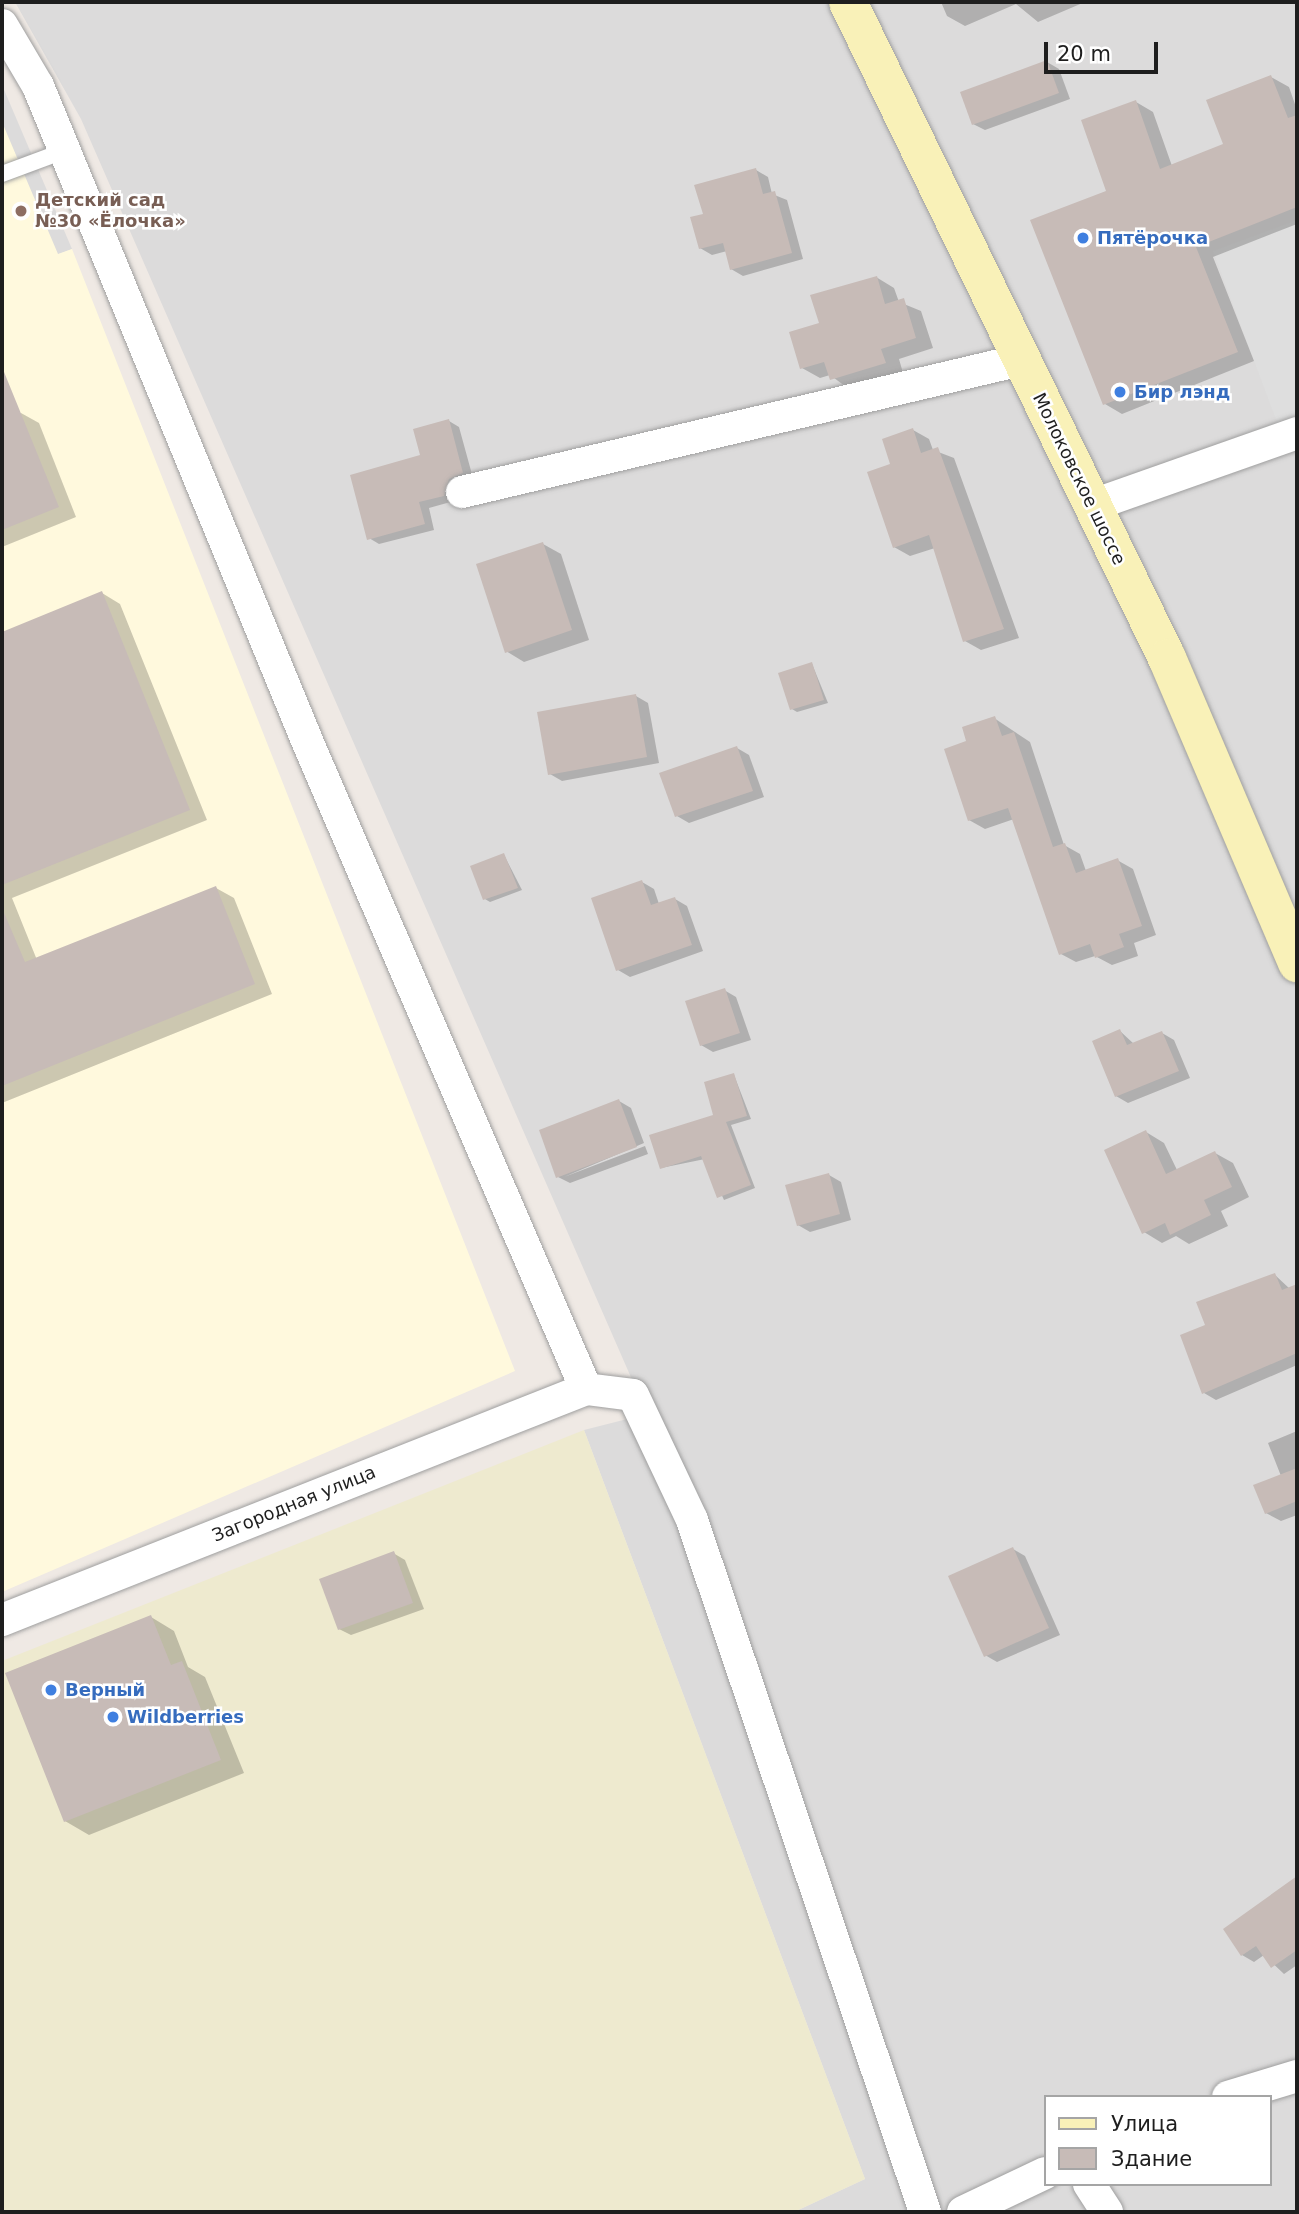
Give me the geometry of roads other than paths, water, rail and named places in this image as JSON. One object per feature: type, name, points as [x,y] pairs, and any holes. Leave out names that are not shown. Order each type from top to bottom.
[{"type":"main road","name":"Молоковское шоссе","points":[[848,2],[1093,505],[1297,962]]},
{"type":"street","points":[[2,25],[38,86],[308,743],[586,1389],[633,1395],[692,1520],[925,2212]]},
{"type":"street","points":[[462,492],[1021,360]]},
{"type":"street","points":[[1093,505],[1297,433]]},
{"type":"street","name":"Загородная улица","points":[[2,1620],[586,1389]]},
{"type":"street","points":[[1235,2095],[1297,2076]]},
{"type":"street","points":[[964,2212],[1044,2173]]},
{"type":"street","points":[[1090,2186],[1107,2212]]},
{"type":"lane","points":[[2,174],[64,151]]},
{"type":"place","name":"Детский сад №30 «Ёлочка»","points":[[21,211]]},
{"type":"place","name":"Пятёрочка","points":[[1083,238]]},
{"type":"place","name":"Бир лэнд","points":[[1120,392]]},
{"type":"place","name":"Верный","points":[[51,1690]]},
{"type":"place","name":"Wildberries","points":[[113,1717]]}]
